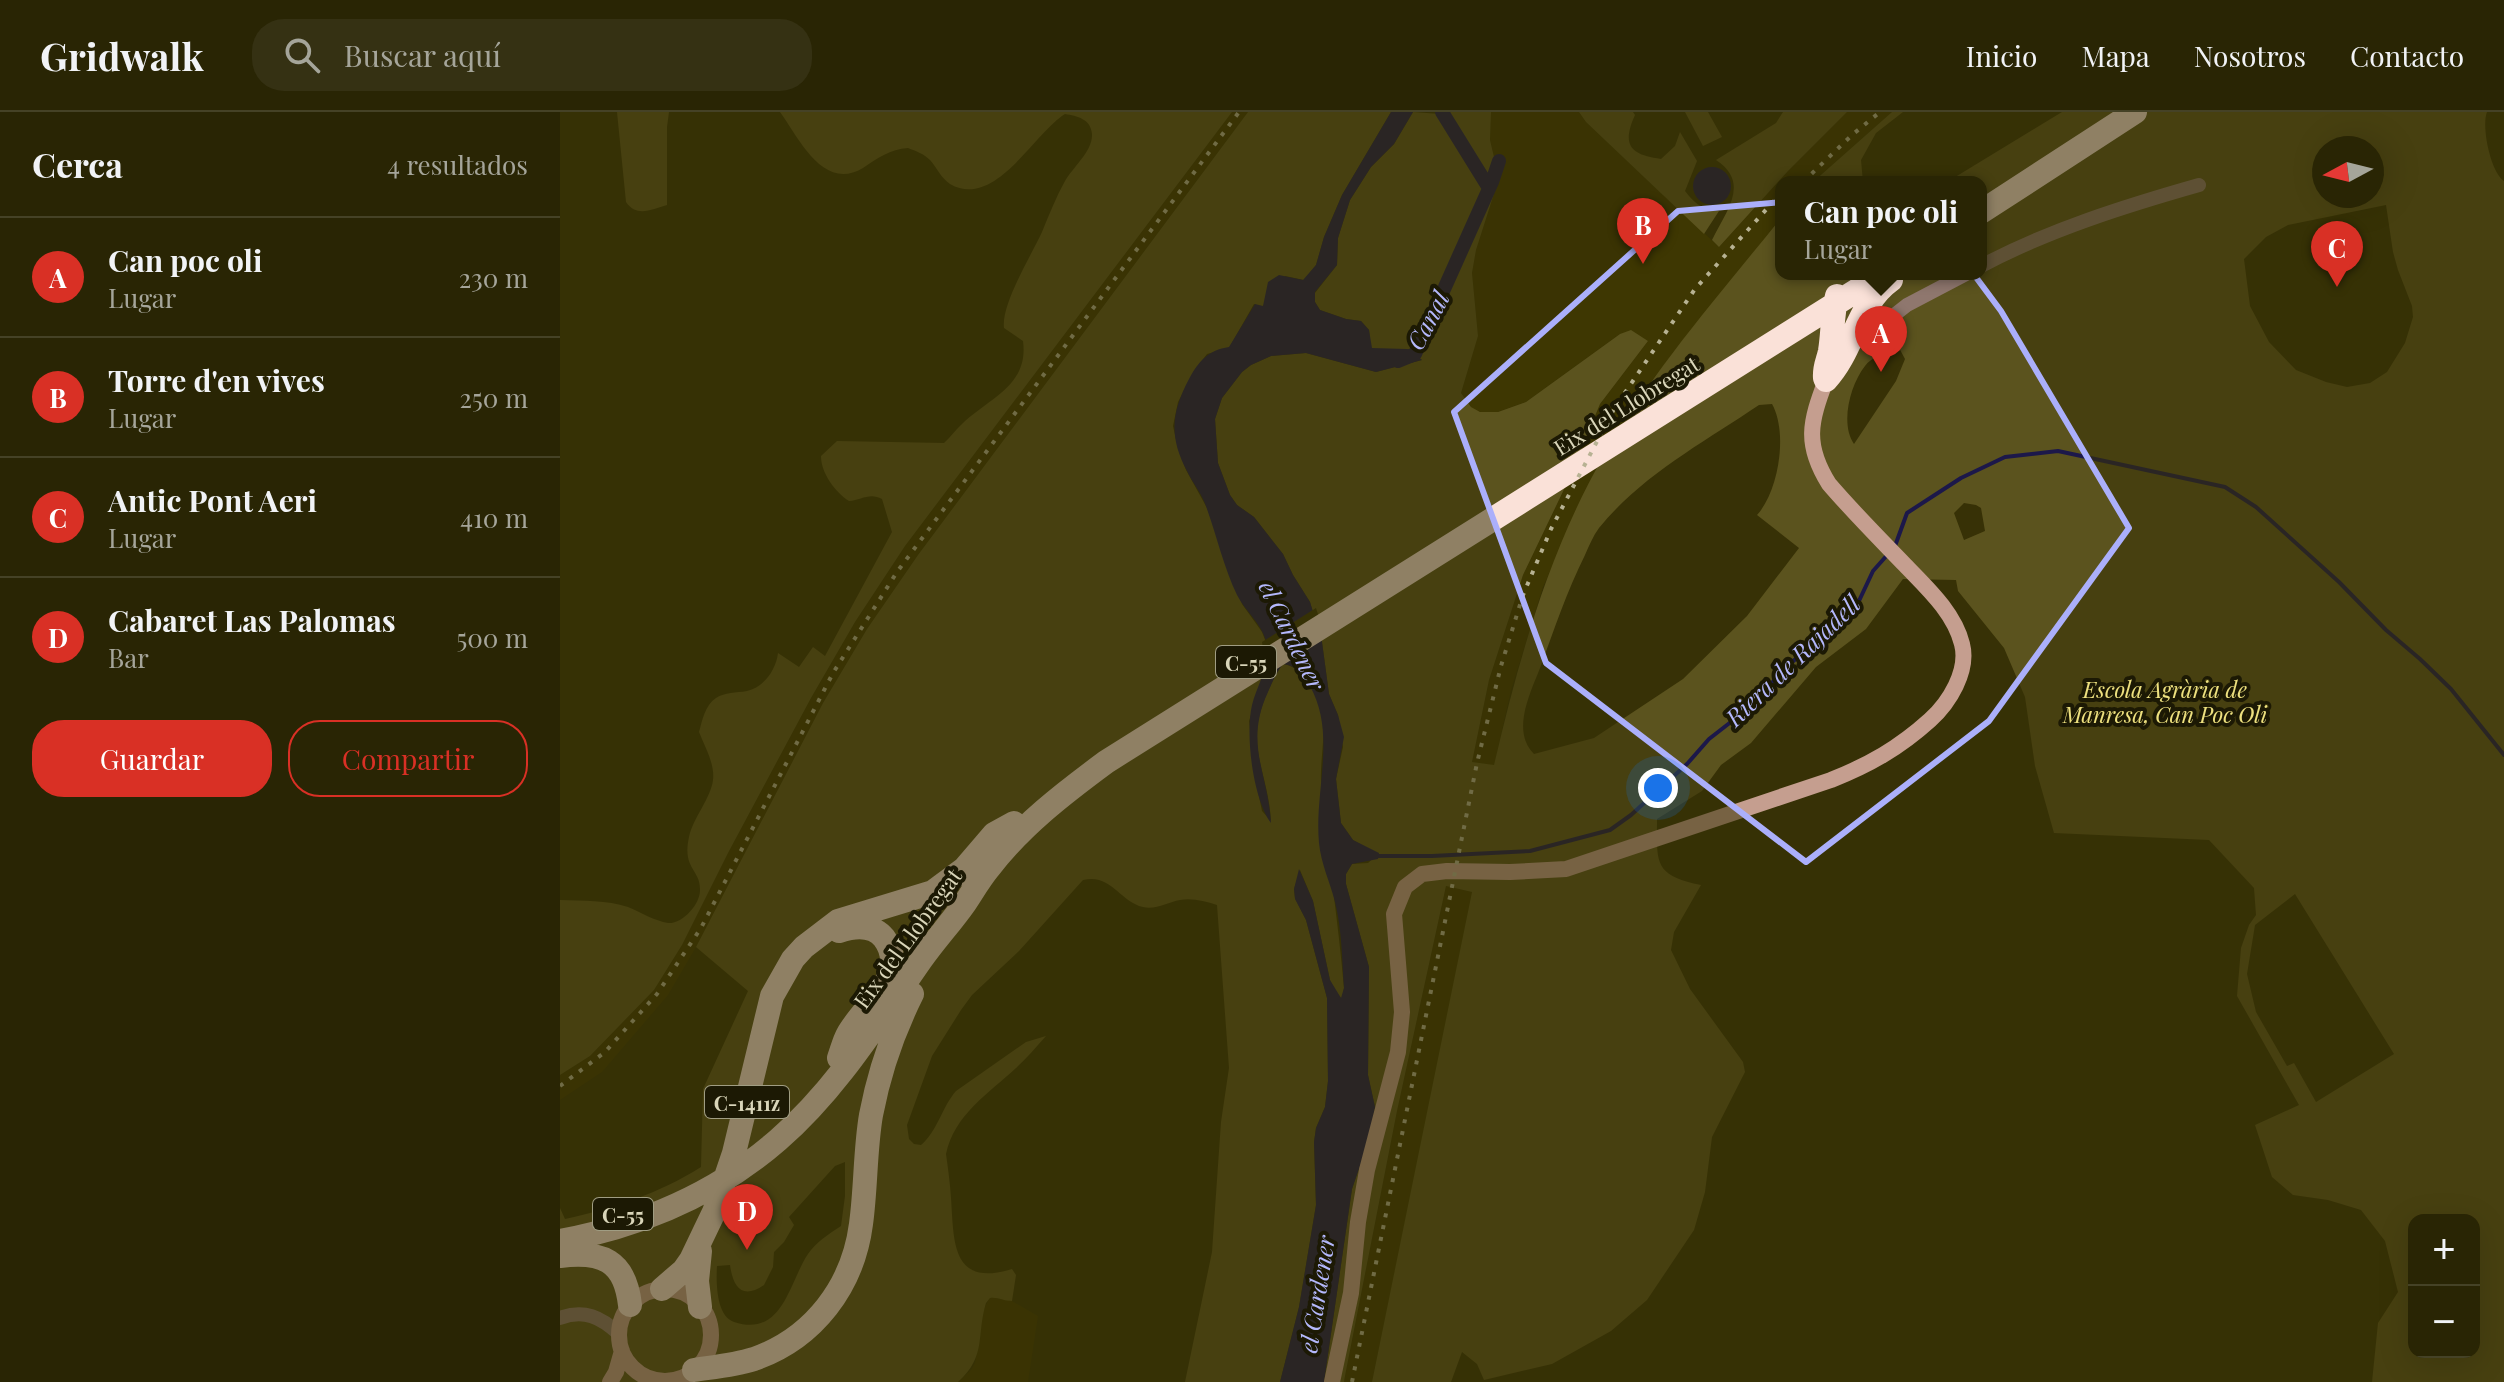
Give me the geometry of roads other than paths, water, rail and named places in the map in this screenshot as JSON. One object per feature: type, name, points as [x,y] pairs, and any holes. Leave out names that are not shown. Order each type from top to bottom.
[{"type":"highway","points":[[1987,192],[2116,112]]},
{"type":"highway","points":[[1987,208],[2135,112]]},
{"type":"highway","name":"Eix del Llobregat","points":[[1535,486],[1650,421],[1788,327],[1849,280]]},
{"type":"highway","points":[[1825,373],[1838,294],[1861,280]]},
{"type":"highway","points":[[1835,304],[1873,280]]},
{"type":"highway","points":[[1825,373],[1837,368],[1873,296],[1890,280]]},
{"type":"highway","points":[[1825,373],[1814,342],[1809,336],[1788,327],[1823,303],[1835,304],[1842,307],[1848,317],[1852,340]]},
{"type":"highway","name":"Eix del Llobregat","points":[[761,1146],[839,1058],[985,856],[1014,823],[1060,782],[1535,486],[1665,399],[1788,327]]},
{"type":"highway","name":"Eix del Llobregat","points":[[761,1146],[776,1141],[824,1094],[990,866],[1048,807],[1103,758]]},
{"type":"highway","points":[[817,937],[845,918],[933,892],[964,869],[994,834],[1014,823]]},
{"type":"highway","points":[[694,1370],[746,1361],[787,1342],[821,1315],[841,1287],[859,1239],[871,1115],[885,1060],[918,982],[963,906]]},
{"type":"highway","points":[[817,937],[846,929],[870,928],[880,933],[892,955],[893,967],[887,981],[848,1034],[839,1058]]},
{"type":"highway","name":"C-1411z","points":[[701,1244],[734,1153],[772,996],[793,959],[817,937]]},
{"type":"highway","name":"C-55","points":[[560,1230],[714,1186],[761,1146]]},
{"type":"highway","name":"C-55","points":[[560,1241],[633,1223],[683,1196]]},
{"type":"highway","points":[[662,1289],[684,1270],[701,1244]]},
{"type":"highway","points":[[700,1307],[697,1281],[701,1244]]},
{"type":"highway","points":[[560,1256],[587,1255],[611,1262],[624,1278],[619,1320]]},
{"type":"street","points":[[1987,263],[2007,252],[2127,206],[2199,185]]},
{"type":"street","points":[[1852,340],[1865,338],[1907,305],[1955,280]]},
{"type":"street","points":[[1332,1382],[1351,1293],[1367,1170],[1398,1052],[1402,1012],[1394,914],[1405,887],[1422,874],[1447,871],[1566,869],[1866,766],[1891,751],[1934,716],[1946,704],[1954,688],[1961,669],[1963,646],[1955,626],[1937,599],[1842,499],[1823,474],[1812,448],[1811,423],[1825,373]]},
{"type":"street","points":[[619,1320],[645,1294],[662,1289],[683,1293],[700,1307],[709,1323],[710,1342],[703,1361],[676,1380],[654,1381],[635,1370],[622,1351]]},
{"type":"street","points":[[560,1318],[581,1313],[619,1320]]},
{"type":"street","points":[[610,1382],[622,1351],[619,1320]]},
{"type":"water","name":"el Cardener","points":[[1391,112],[1413,112],[1394,144],[1371,167],[1350,200],[1338,238],[1337,265],[1315,292],[1315,302],[1320,310],[1361,321],[1369,330],[1372,348],[1407,349],[1422,360],[1376,372],[1306,353],[1271,356],[1242,372],[1222,398],[1215,419],[1218,463],[1230,495],[1237,505],[1254,517],[1283,554],[1310,602],[1322,642],[1329,694],[1344,737],[1336,779],[1341,823],[1353,840],[1379,853],[1378,859],[1352,864],[1346,874],[1346,884],[1369,967],[1368,1075],[1375,1107],[1368,1143],[1352,1189],[1324,1382],[1280,1382],[1299,1307],[1316,1205],[1314,1142],[1325,1107],[1328,1081],[1327,998],[1306,920],[1295,899],[1299,869],[1313,901],[1330,980],[1341,998],[1344,988],[1337,913],[1319,843],[1322,724],[1318,705],[1302,674],[1283,664],[1268,692],[1258,727],[1259,758],[1271,823],[1255,783],[1249,733],[1252,705],[1267,658],[1266,641],[1232,585],[1205,504],[1181,459],[1174,425],[1183,391],[1193,373],[1210,354],[1229,347],[1255,304],[1263,306],[1268,282],[1279,275],[1303,280],[1316,265],[1342,195]]},
{"type":"water","points":[[1712,167],[1725,173],[1731,186],[1725,199],[1712,205],[1699,199],[1693,186],[1699,173]]},
{"type":"waterway","name":"Canal","points":[[1442,112],[1489,188]]},
{"type":"waterway","name":"Canal","points":[[1398,361],[1415,354],[1499,161]]},
{"type":"waterway","name":"Riera de Rajadell","points":[[1895,546],[1907,513],[1961,478],[2005,457],[2058,451],[2225,487],[2256,507],[2420,659],[2451,689],[2504,755]]},
{"type":"waterway","name":"Riera de Rajadell","points":[[1374,856],[1530,851],[1610,830],[1687,764],[1709,739],[1745,711],[1790,664],[1858,603],[1873,571],[1889,553]]},
{"type":"railway","points":[[560,1086],[605,1052],[657,994],[701,928],[833,673],[897,572],[1239,112]]},
{"type":"railway","points":[[1809,176],[1880,112]]},
{"type":"railway","points":[[1352,1382],[1477,763],[1501,666],[1523,595],[1551,529],[1614,409],[1695,289],[1775,200]]},
{"type":"place","name":"Torre d'en vives","points":[[1643,264]]},
{"type":"place","name":"Antic Pont Aeri","points":[[2337,287]]},
{"type":"place","name":"Can poc oli","points":[[1881,372]]},
{"type":"place","name":"Cabaret Las Palomas","points":[[747,1250]]},
{"type":"park label","name":"Escola Agrària de Manresa, Can Poc Oli","points":[[2165,702]]}]
